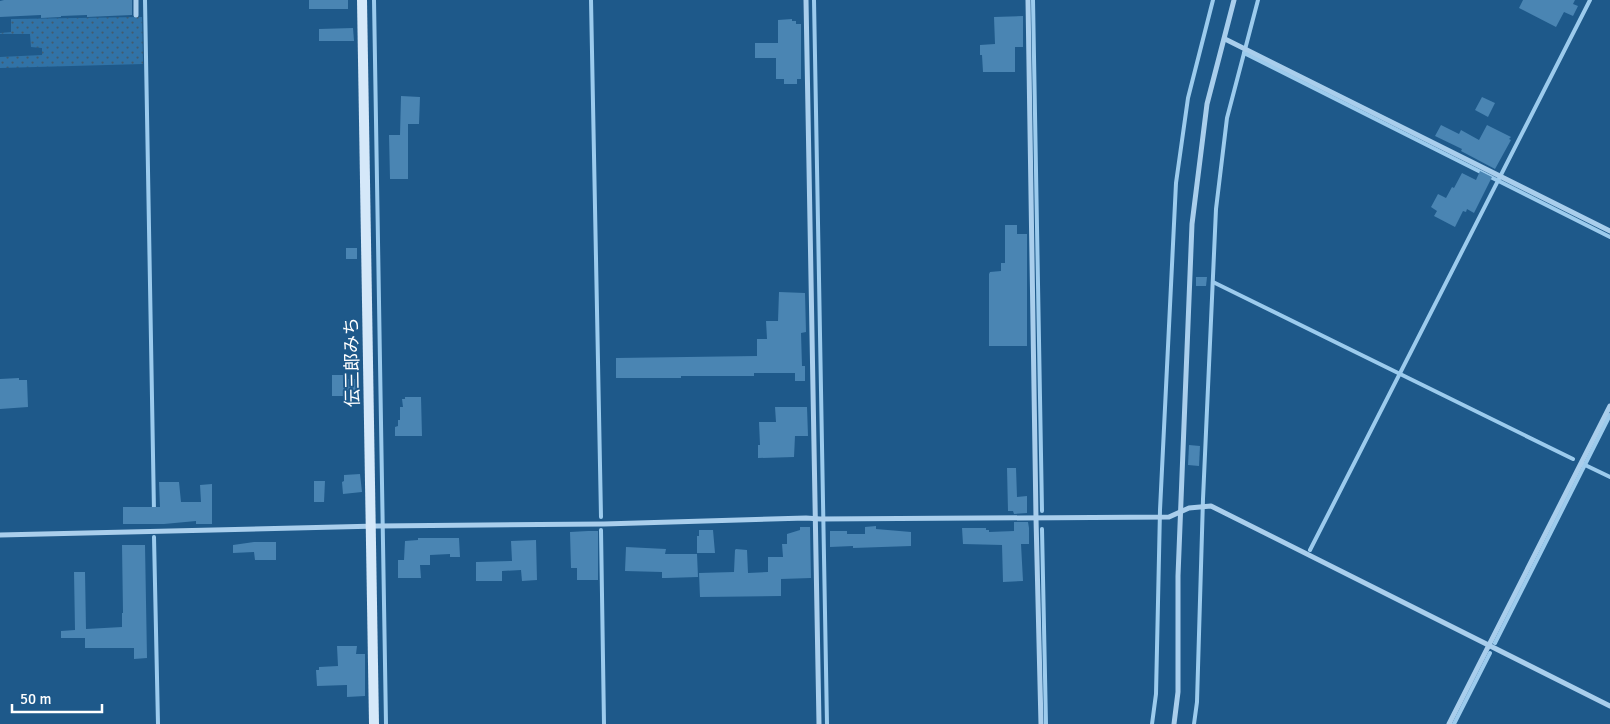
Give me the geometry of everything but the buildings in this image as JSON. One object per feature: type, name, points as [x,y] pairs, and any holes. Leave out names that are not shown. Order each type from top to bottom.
[{"type":"street","points":[[136,0],[136,15]]},
{"type":"street","name":"伝三郎みち","points":[[362,0],[375,526],[374,724]]},
{"type":"street","points":[[806,0],[818,519],[819,724]]},
{"type":"street","points":[[1028,0],[1041,724]]},
{"type":"street","points":[[1174,724],[1178,692],[1178,576],[1192,224],[1207,104],[1234,0]]},
{"type":"street","points":[[1225,39],[1610,231]]},
{"type":"street","points":[[1448,724],[1610,406]]},
{"type":"street","points":[[0,535],[375,526],[604,524],[806,518],[1164,517],[1175,515],[1189,508],[1211,506],[1610,706]]},
{"type":"shaded area","points":[[142,17],[143,64],[0,68],[0,57],[42,55],[42,48],[31,47],[30,34],[0,34],[11,32],[11,19]]},
{"type":"waterway","points":[[145,0],[154,512]]},
{"type":"waterway","points":[[374,0],[386,724]]},
{"type":"waterway","points":[[591,0],[601,517]]},
{"type":"waterway","points":[[814,0],[827,724]]},
{"type":"waterway","points":[[1033,0],[1042,511]]},
{"type":"waterway","points":[[1152,724],[1156,694],[1160,510],[1176,183],[1188,98],[1213,0]]},
{"type":"waterway","points":[[1194,724],[1197,702],[1203,499],[1216,209],[1227,118],[1258,0]]},
{"type":"waterway","points":[[1310,550],[1590,0]]},
{"type":"waterway","points":[[1244,53],[1610,237]]},
{"type":"waterway","points":[[1213,282],[1573,459]]},
{"type":"waterway","points":[[1495,643],[1610,415]]},
{"type":"waterway","points":[[1583,464],[1610,477]]},
{"type":"waterway","points":[[1042,529],[1046,724]]},
{"type":"waterway","points":[[601,530],[604,724]]},
{"type":"waterway","points":[[154,537],[158,724]]},
{"type":"waterway","points":[[1454,724],[1490,653]]}]
